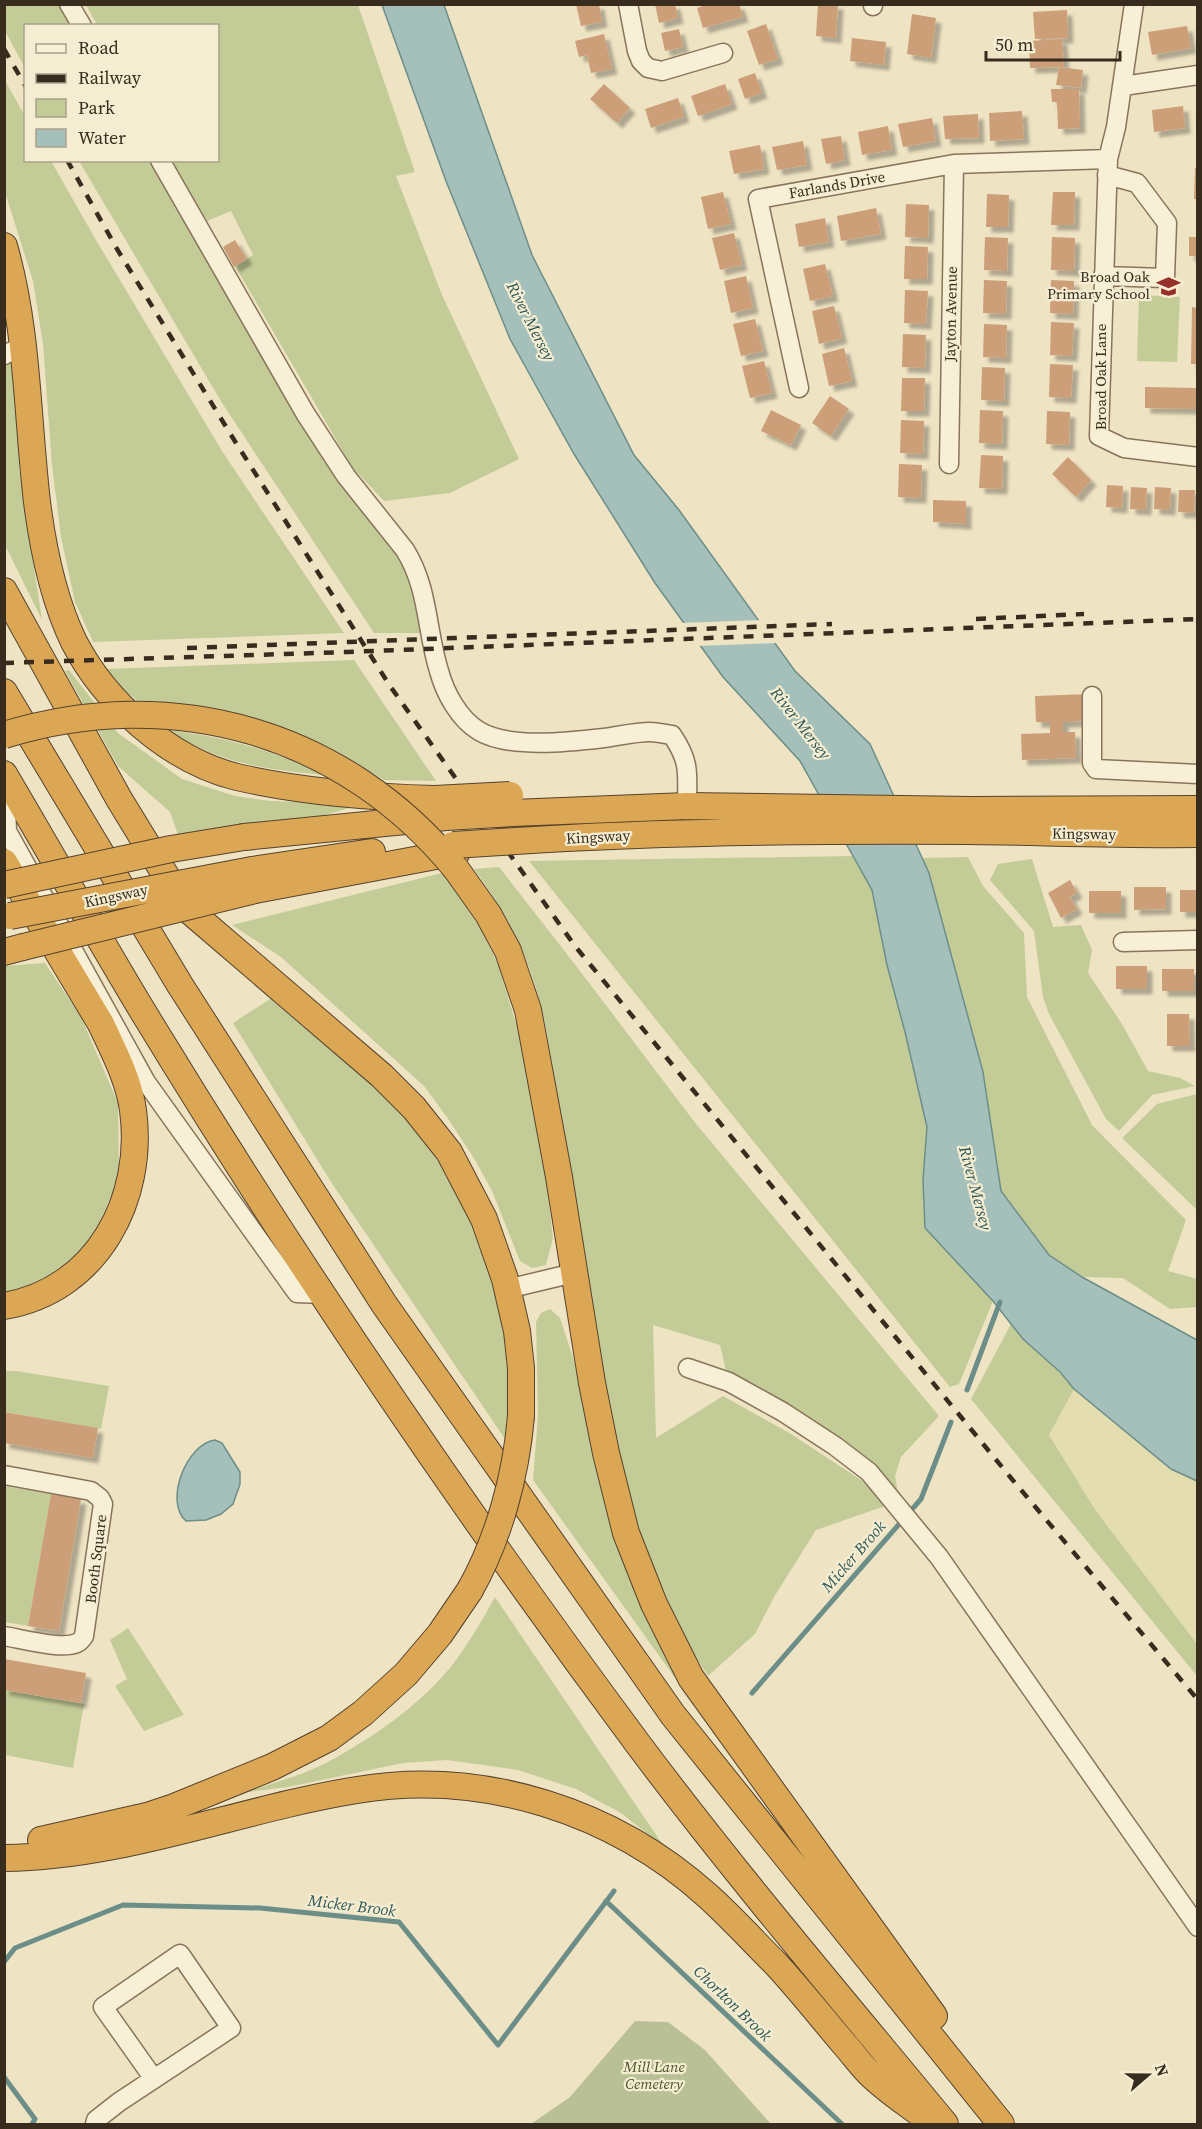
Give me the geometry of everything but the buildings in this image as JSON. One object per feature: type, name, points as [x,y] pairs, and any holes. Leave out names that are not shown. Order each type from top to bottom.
[{"type":"highway","points":[[4,246],[14,350],[50,575],[75,643],[93,672],[118,704],[146,730],[203,765],[237,777],[312,791],[396,798],[440,808]]},
{"type":"highway","points":[[4,591],[119,799],[185,907],[267,979],[357,1053],[420,1115],[449,1152],[491,1238],[507,1288],[517,1331],[521,1416],[514,1469],[482,1569],[440,1634],[406,1674],[363,1713],[329,1738],[272,1767],[174,1807],[71,1834],[4,1846]]},
{"type":"highway","points":[[4,692],[180,986],[384,1304],[673,1715],[1000,2123]]},
{"type":"highway","points":[[4,735],[57,722],[128,716],[200,719],[267,735],[334,765],[392,804],[429,837],[479,900],[508,951],[528,1010],[606,1453],[626,1533],[654,1604],[698,1687],[925,2002],[1000,2123]]},
{"type":"highway","points":[[5,774],[141,1009],[257,1194],[479,1525],[639,1745],[741,1876],[945,2124]]},
{"type":"highway","name":"Kingsway","points":[[4,885],[171,849],[440,808],[511,804],[683,806],[761,820]]},
{"type":"highway","name":"Kingsway","points":[[7,917],[253,880],[368,853],[455,849],[761,820],[971,820],[1197,809]]},
{"type":"highway","name":"Kingsway","points":[[971,820],[1098,835],[1197,834]]},
{"type":"highway","points":[[4,862],[109,1040],[131,1098],[135,1151],[131,1183],[121,1214],[91,1259],[67,1279],[46,1292],[16,1304],[4,1306]]},
{"type":"highway","points":[[14,949],[253,880]]},
{"type":"highway","points":[[4,1858],[46,1856],[133,1842],[210,1825],[279,1805],[359,1789],[433,1785],[504,1791],[533,1798],[567,1810],[620,1835],[673,1868],[709,1897],[777,1966],[869,2073],[934,2124]]},
{"type":"street","points":[[69,4],[81,24]]},
{"type":"street","points":[[628,4],[637,51],[641,61],[648,68],[662,71],[723,53]]},
{"type":"street","name":"Broad Oak Lane","points":[[1134,4],[1123,86],[1108,167],[1099,436],[1124,448],[1197,457]]},
{"type":"street","points":[[1123,86],[1197,75]]},
{"type":"street","points":[[161,162],[305,413],[346,476],[412,562],[425,598],[438,670],[448,696],[464,717],[481,733],[523,741],[603,738],[650,732],[672,735],[688,764],[683,806]]},
{"type":"street","name":"Farlands Drive","points":[[799,388],[758,199],[954,164],[1108,167],[1137,183],[1167,223],[1165,278],[1103,276]]},
{"type":"street","name":"Jayton Avenue","points":[[949,464],[954,164]]},
{"type":"street","points":[[1092,696],[1092,763],[1096,769],[1197,774]]},
{"type":"street","points":[[5,774],[7,831],[146,1082],[297,1293],[322,1294]]},
{"type":"street","points":[[1123,942],[1197,940]]},
{"type":"street","points":[[507,1288],[574,1273]]},
{"type":"street","points":[[688,1368],[729,1382],[783,1412],[835,1446],[869,1472],[939,1557],[1197,1927]]},
{"type":"street","name":"Booth Square","points":[[4,1475],[90,1491],[100,1498],[103,1504],[87,1629],[84,1636],[76,1643],[68,1645],[4,1636]]},
{"type":"street","points":[[95,2124],[96,2120],[119,2102],[154,2079],[231,2028],[180,1954],[103,2007],[154,2079]]},
{"type":"shaded area","points":[[1074,1389],[1171,1469],[1197,1481],[1197,1644],[1096,1511],[1049,1435]]},
{"type":"green space","points":[[5,5],[61,5],[72,24],[24,24],[24,66],[5,31]]},
{"type":"green space","points":[[86,5],[358,5],[415,172],[396,176],[442,295],[519,459],[450,493],[384,501],[352,467],[235,266],[253,255],[231,211],[207,221],[173,162],[219,162],[219,24],[96,24]]},
{"type":"green space","points":[[4,79],[24,114],[24,162],[52,162],[222,451],[344,633],[93,642],[75,602],[61,537],[52,465],[43,344],[33,281],[5,192]]},
{"type":"green space","points":[[80,162],[154,162],[398,552],[413,580],[427,633],[374,633],[222,403]]},
{"type":"green space","points":[[1139,295],[1180,297],[1177,362],[1137,361]]},
{"type":"green space","points":[[18,359],[19,468],[42,620],[5,545],[5,365]]},
{"type":"green space","points":[[354,660],[436,781],[384,780],[331,748],[275,725],[231,712],[201,706],[139,702],[120,687],[107,669]]},
{"type":"green space","points":[[69,670],[118,733],[182,779],[235,796],[271,801],[363,804],[322,816],[178,835],[170,812],[118,766],[65,671]]},
{"type":"green space","points":[[169,730],[209,736],[248,746],[286,758],[324,775],[243,763],[205,750]]},
{"type":"green space","points":[[853,856],[872,890],[887,965],[927,1127],[923,1180],[925,1228],[993,1301],[959,1384],[950,1387],[529,861]]},
{"type":"green space","points":[[968,857],[983,886],[1024,933],[1027,997],[1092,1125],[1186,1220],[1168,1271],[1197,1279],[1197,1307],[1170,1309],[1123,1278],[1082,1277],[1049,1255],[1001,1191],[983,1072],[929,873],[922,858]]},
{"type":"green space","points":[[1032,859],[1053,927],[1081,925],[1092,950],[1088,973],[1122,1024],[1148,1071],[1180,1078],[1195,1086],[1152,1095],[1119,1131],[1106,1119],[1049,1014],[1043,997],[1034,931],[990,880],[998,864]]},
{"type":"green space","points":[[499,867],[693,1120],[939,1416],[901,1457],[895,1476],[899,1499],[727,1375],[720,1345],[653,1325],[656,1438],[723,1396],[791,1434],[861,1480],[888,1505],[816,1530],[774,1597],[755,1634],[708,1676],[692,1651],[656,1576],[635,1518],[615,1449],[541,1005],[528,963],[510,925],[474,869]]},
{"type":"green space","points":[[442,873],[464,901],[498,964],[518,1030],[546,1177],[553,1238],[546,1265],[532,1268],[520,1261],[492,1191],[475,1160],[424,1086],[281,957],[232,925]]},
{"type":"green space","points":[[45,963],[81,1017],[118,1103],[119,1177],[90,1246],[47,1279],[5,1296],[5,966]]},
{"type":"green space","points":[[270,999],[342,1058],[397,1109],[421,1136],[455,1186],[487,1257],[506,1332],[509,1407],[505,1439],[331,1182],[233,1023]]},
{"type":"green space","points":[[1198,1094],[1197,1210],[1122,1138],[1157,1104]]},
{"type":"green space","points":[[550,1309],[560,1318],[574,1361],[594,1462],[612,1518],[638,1590],[678,1682],[533,1480],[538,1415],[536,1322],[541,1313]]},
{"type":"green space","points":[[1011,1324],[1074,1389],[1049,1435],[1096,1511],[1197,1644],[1197,1676],[971,1399]]},
{"type":"green space","points":[[5,1371],[109,1386],[101,1429],[5,1412]]},
{"type":"green space","points":[[4,1486],[51,1494],[28,1626],[5,1622]]},
{"type":"green space","points":[[495,1597],[665,1848],[621,1813],[576,1789],[518,1770],[447,1760],[403,1763],[288,1787],[247,1792],[324,1764],[360,1744],[411,1707],[454,1663]]},
{"type":"green space","points":[[128,1628],[184,1715],[144,1731],[115,1686],[127,1679],[110,1640]]},
{"type":"green space","points":[[4,1690],[84,1704],[73,1768],[5,1755]]},
{"type":"green space","name":"Mill Lane Cemetery","points":[[635,2021],[668,2022],[705,2050],[771,2124],[531,2124],[570,2097]]},
{"type":"water","name":"River Mersey","points":[[382,5],[444,5],[532,255],[634,455],[679,510],[795,671],[870,744],[929,873],[983,1072],[1001,1191],[1049,1255],[1082,1277],[1197,1340],[1197,1481],[1171,1469],[1074,1389],[1060,1372],[1023,1339],[993,1301],[925,1228],[923,1180],[927,1127],[887,965],[872,890],[800,761],[723,677],[655,583],[574,454],[510,339],[446,181]]},
{"type":"water","points":[[215,1440],[222,1443],[240,1472],[240,1484],[233,1504],[221,1514],[206,1520],[186,1521],[177,1501],[181,1475],[195,1452]]},
{"type":"pier","points":[[762,620],[778,643],[697,646],[680,623]]},
{"type":"waterway","name":"Micker Brook","points":[[967,1390],[1000,1302]]},
{"type":"waterway","name":"Micker Brook","points":[[752,1693],[921,1499],[951,1422]]},
{"type":"waterway","name":"Micker Brook","points":[[4,1962],[15,1948],[123,1905],[260,1908],[399,1922],[498,2045],[614,1891]]},
{"type":"waterway","name":"Chorlton Brook","points":[[606,1901],[842,2124]]},
{"type":"waterway","name":"Micker Brook","points":[[4,2077],[35,2119],[32,2124]]},
{"type":"railway","points":[[4,49],[24,84]]},
{"type":"railway","points":[[68,162],[117,249],[236,443],[390,686],[575,946],[1011,1478],[1198,1700]]},
{"type":"railway","points":[[976,619],[1084,614]]},
{"type":"railway","points":[[4,663],[1198,619]]},
{"type":"railway","points":[[187,648],[832,624]]},
{"type":"place","name":"Broad Oak Primary School","points":[[1168,286]]}]
